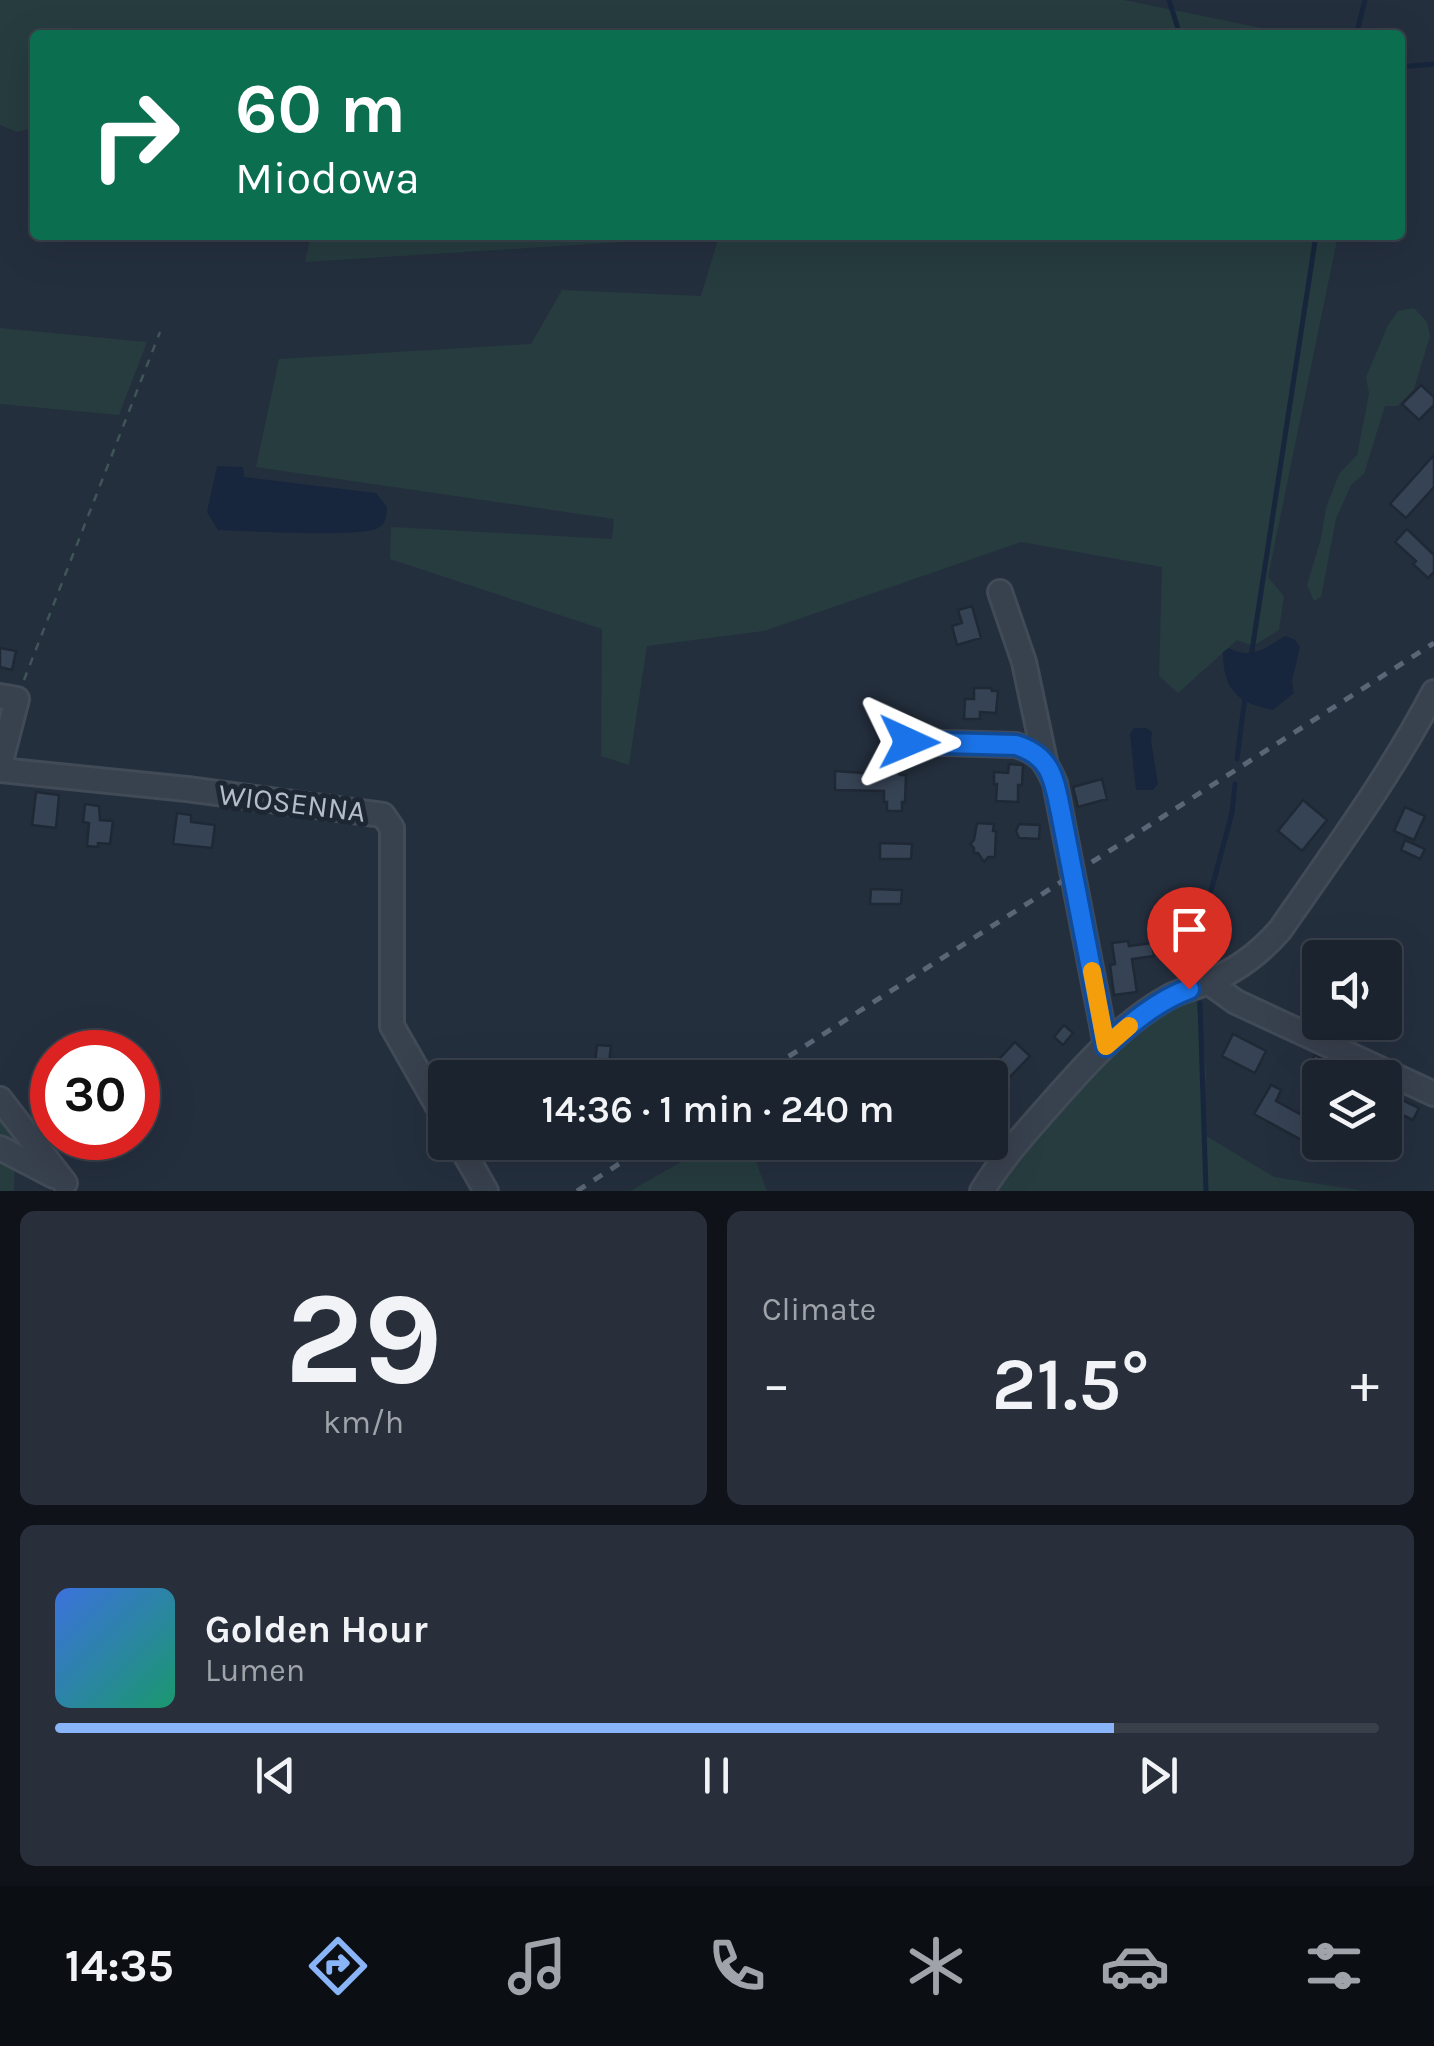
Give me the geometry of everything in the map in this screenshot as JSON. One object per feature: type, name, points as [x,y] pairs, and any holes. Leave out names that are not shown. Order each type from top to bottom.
[{"type":"street","points":[[1000,592],[1024,662],[1046,761],[1055,783],[1106,1046]]},
{"type":"street","points":[[982,1191],[1012,1147],[1088,1062],[1126,1027],[1170,996],[1230,972],[1264,948],[1382,781],[1434,692]]},
{"type":"street","points":[[0,767],[8,698]]},
{"type":"street","points":[[909,742],[1016,745],[1046,761]]},
{"type":"street","name":"WIOSENNA","points":[[0,767],[383,815],[392,828],[392,1026],[428,1089]]},
{"type":"street","points":[[1208,982],[1236,1002],[1434,1094]]},
{"type":"street","points":[[0,1099],[72,1187]]},
{"type":"street","points":[[0,1148],[72,1187]]},
{"type":"street","points":[[468,1160],[486,1191]]},
{"type":"path","points":[[8,698],[160,332]]},
{"type":"green space","points":[[0,0],[1124,0],[1272,30],[30,30],[30,128],[17,132],[0,125]]},
{"type":"green space","points":[[310,240],[655,240],[305,262]]},
{"type":"green space","points":[[718,240],[1337,240],[1268,577],[1284,596],[1279,630],[1253,646],[1237,640],[1178,693],[1159,676],[1162,567],[1021,542],[764,631],[647,646],[629,765],[601,756],[602,629],[390,559],[391,527],[612,539],[614,519],[256,467],[279,359],[531,344],[562,290],[701,296]]},
{"type":"green space","points":[[1414,308],[1427,322],[1430,336],[1414,389],[1398,406],[1385,406],[1364,474],[1351,485],[1336,519],[1321,597],[1314,601],[1307,585],[1326,508],[1339,474],[1357,455],[1369,394],[1366,377],[1388,325],[1398,311]]},
{"type":"green space","points":[[0,328],[147,342],[119,415],[0,404]]},
{"type":"green space","points":[[1196,999],[1206,1070],[1203,1134],[1274,1177],[1364,1191],[990,1191],[1110,1051],[1175,1004]]},
{"type":"green space","points":[[0,1115],[15,1130],[14,1191],[0,1191]]},
{"type":"green space","points":[[685,1160],[755,1160],[767,1191],[630,1191]]},
{"type":"water","points":[[217,466],[243,467],[244,477],[376,493],[387,507],[386,519],[378,528],[349,533],[218,530],[207,512]]},
{"type":"water","points":[[1285,636],[1300,647],[1292,681],[1294,693],[1273,710],[1241,699],[1229,685],[1223,652],[1229,648],[1244,653],[1258,651]]},
{"type":"water","points":[[1134,728],[1152,732],[1158,784],[1153,790],[1136,790],[1130,734]]},
{"type":"building","points":[[1421,385],[1434,397],[1434,405],[1419,420],[1402,404]]},
{"type":"building","points":[[1434,455],[1434,487],[1406,518],[1390,504]]},
{"type":"building","points":[[1407,529],[1434,555],[1434,572],[1428,578],[1395,542]]},
{"type":"building","points":[[972,606],[981,638],[957,645],[952,626],[962,623],[958,610]]},
{"type":"building","points":[[0,648],[16,651],[12,670],[0,667]]},
{"type":"building","points":[[974,688],[998,691],[996,713],[980,712],[980,719],[964,719],[965,699],[974,699]]},
{"type":"building","points":[[1009,764],[1023,765],[1018,802],[996,801],[994,772],[1008,773]]},
{"type":"building","points":[[895,768],[900,775],[906,775],[902,811],[887,811],[884,791],[835,790],[835,771],[891,775]]},
{"type":"building","points":[[1102,779],[1107,799],[1078,807],[1073,787]]},
{"type":"building","points":[[36,792],[59,795],[56,828],[32,825]]},
{"type":"building","points":[[1303,800],[1327,820],[1302,851],[1278,831]]},
{"type":"building","points":[[85,804],[99,806],[100,820],[113,821],[110,844],[87,846],[89,823],[83,822]]},
{"type":"building","points":[[1405,807],[1425,816],[1414,840],[1394,831]]},
{"type":"building","points":[[177,813],[191,815],[191,822],[215,825],[212,848],[173,844]]},
{"type":"building","points":[[977,823],[994,824],[996,831],[995,857],[984,862],[970,844]]},
{"type":"building","points":[[1019,824],[1040,825],[1039,839],[1019,838]]},
{"type":"building","points":[[1405,840],[1425,849],[1420,859],[1401,850]]},
{"type":"building","points":[[880,843],[912,844],[911,859],[880,859]]},
{"type":"building","points":[[871,889],[902,890],[901,904],[870,904]]},
{"type":"building","points":[[1128,941],[1129,946],[1152,943],[1154,956],[1132,959],[1137,992],[1114,995],[1112,943]]},
{"type":"building","points":[[1064,1025],[1073,1033],[1063,1045],[1054,1037]]},
{"type":"building","points":[[1233,1034],[1266,1051],[1255,1073],[1222,1056]]},
{"type":"building","points":[[1015,1042],[1030,1056],[1008,1079],[1008,1060],[998,1060]]},
{"type":"building","points":[[597,1045],[611,1046],[609,1060],[595,1060]]},
{"type":"building","points":[[1271,1085],[1281,1090],[1276,1101],[1302,1115],[1302,1140],[1254,1114]]},
{"type":"building","points":[[1402,1100],[1419,1108],[1413,1120],[1402,1115]]},
{"type":"waterway","points":[[1169,0],[1178,30]]},
{"type":"waterway","points":[[1357,30],[1365,0]]},
{"type":"waterway","points":[[1405,67],[1434,64]]},
{"type":"waterway","points":[[1251,657],[1315,240]]},
{"type":"waterway","points":[[1237,759],[1245,697]]},
{"type":"waterway","points":[[1199,967],[1198,939],[1232,813],[1235,784]]},
{"type":"waterway","points":[[1200,1003],[1206,1191]]},
{"type":"railway","points":[[783,1060],[1434,643]]},
{"type":"railway","points":[[577,1191],[625,1160]]},
{"type":"slow traffic","points":[[1092,971],[1106,1046],[1129,1026]]},
{"type":"route","points":[[909,742],[1016,745],[1046,761],[1055,783],[1106,1046],[1170,996],[1189,989]]}]
